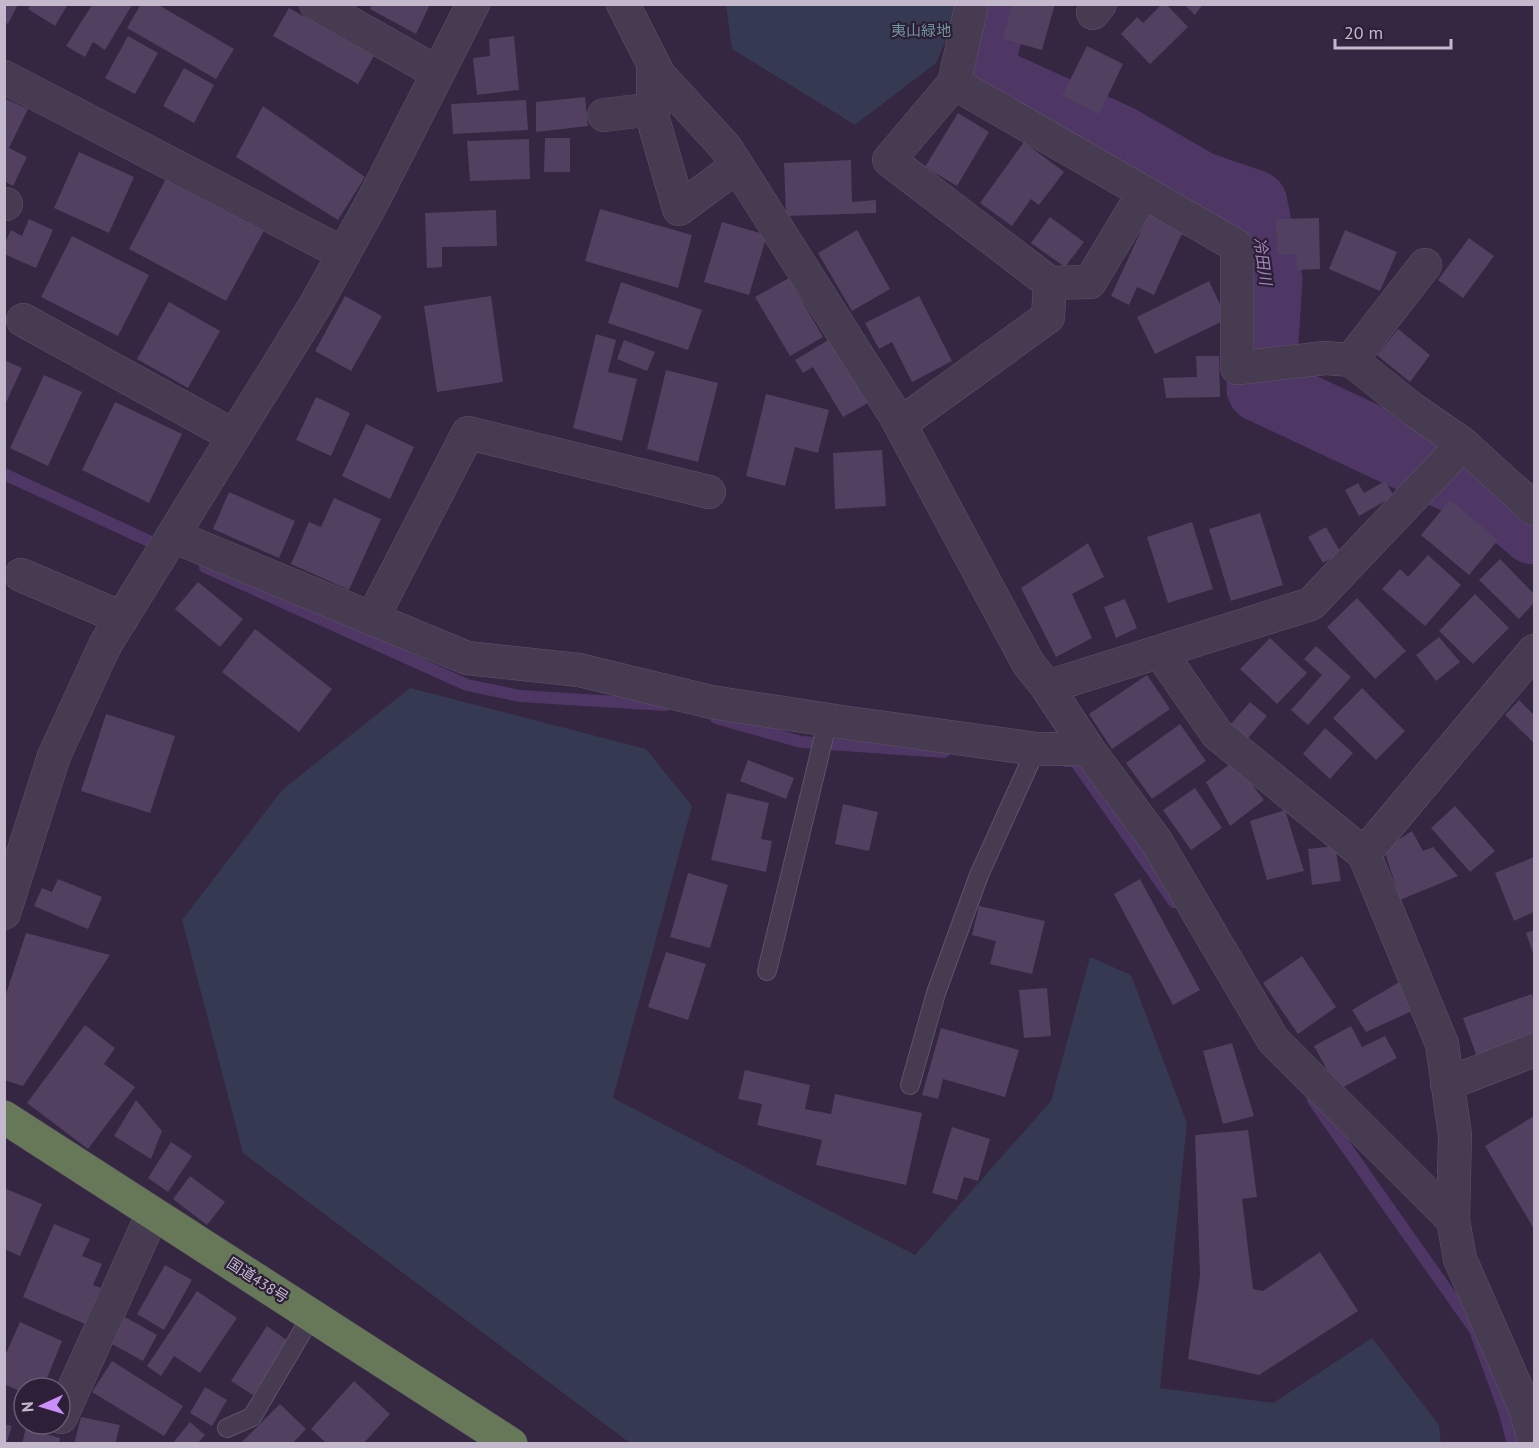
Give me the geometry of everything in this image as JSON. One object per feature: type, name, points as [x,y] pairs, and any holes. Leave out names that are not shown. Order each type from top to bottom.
[{"type":"highway","name":"国道438号","points":[[4,1117],[511,1443]]},
{"type":"street","points":[[316,4],[438,73]]},
{"type":"street","points":[[4,913],[54,756],[105,645],[316,304],[473,4]]},
{"type":"street","points":[[623,4],[659,75],[726,148],[900,424],[1028,663],[1156,841],[1273,1040],[1453,1220]]},
{"type":"street","points":[[972,4],[954,83],[889,160],[1050,284],[1090,282],[1144,192]]},
{"type":"street","points":[[653,63],[653,119],[679,209],[737,166]]},
{"type":"street","points":[[4,77],[344,254]]},
{"type":"street","points":[[954,83],[1237,246],[1236,368],[1325,358],[1351,360],[1411,408],[1463,444],[1534,509]]},
{"type":"street","points":[[604,115],[653,108]]},
{"type":"street","points":[[1351,360],[1425,265]]},
{"type":"street","points":[[900,424],[1048,317],[1050,284]]},
{"type":"street","points":[[23,320],[234,436]]},
{"type":"street","points":[[372,619],[468,433],[709,492]]},
{"type":"street","points":[[1047,687],[1311,604],[1463,444]]},
{"type":"street","points":[[173,536],[467,658],[579,670],[711,702],[828,720],[1036,749],[1088,749]]},
{"type":"street","points":[[21,575],[122,618]]},
{"type":"street","points":[[1364,854],[1534,651]]},
{"type":"street","points":[[1160,652],[1216,734],[1364,854],[1442,1044],[1455,1135],[1453,1220],[1460,1259],[1526,1410],[1534,1440]]},
{"type":"street","points":[[1447,1084],[1534,1050]]},
{"type":"street","points":[[72,1393],[153,1213]]},
{"type":"lane","points":[[767,971],[828,720]]},
{"type":"lane","points":[[909,1085],[936,993],[979,874],[1036,749]]},
{"type":"lane","points":[[227,1428],[252,1417],[312,1315]]},
{"type":"green space","name":"夷山緑地","points":[[962,4],[936,63],[855,125],[732,49],[726,5]]},
{"type":"green space","points":[[410,688],[646,749],[692,806],[613,1098],[915,1255],[1051,1101],[1090,957],[1131,975],[1187,1123],[1160,1388],[1273,1403],[1372,1338],[1439,1425],[1441,1443],[630,1443],[243,1153],[182,920],[282,790]]},
{"type":"building","points":[[4,4],[18,4],[8,24],[4,22]]},
{"type":"building","points":[[31,4],[68,4],[55,26],[28,9]]},
{"type":"building","points":[[141,4],[157,4],[234,49],[216,79],[127,28]]},
{"type":"building","points":[[372,4],[430,4],[416,34],[370,9]]},
{"type":"building","points":[[1012,4],[1055,4],[1042,50],[1003,39]]},
{"type":"building","points":[[1162,4],[1166,4],[1188,27],[1150,64],[1121,34],[1137,17],[1143,23]]},
{"type":"building","points":[[1184,4],[1203,4],[1195,15]]},
{"type":"building","points":[[92,5],[132,5],[105,50],[93,42],[85,57],[66,46]]},
{"type":"building","points":[[289,8],[374,56],[358,84],[273,36]]},
{"type":"building","points":[[128,36],[158,53],[135,94],[105,78]]},
{"type":"building","points":[[514,36],[519,90],[477,95],[473,58],[490,56],[489,39]]},
{"type":"building","points":[[1087,46],[1123,64],[1099,114],[1062,96]]},
{"type":"building","points":[[184,68],[214,85],[194,123],[163,106]]},
{"type":"building","points":[[585,97],[588,126],[536,132],[536,102]]},
{"type":"building","points":[[4,98],[28,109],[9,148],[27,157],[13,186],[4,181]]},
{"type":"building","points":[[526,100],[528,130],[453,134],[451,104]]},
{"type":"building","points":[[263,106],[365,177],[338,220],[236,157]]},
{"type":"building","points":[[958,113],[989,132],[957,186],[925,167]]},
{"type":"building","points":[[545,138],[570,138],[570,172],[544,172]]},
{"type":"building","points":[[529,139],[530,179],[470,181],[467,141]]},
{"type":"building","points":[[1024,142],[1064,172],[1039,205],[1031,199],[1012,226],[980,203]]},
{"type":"building","points":[[79,152],[134,177],[109,233],[54,208]]},
{"type":"building","points":[[851,160],[852,202],[876,200],[876,213],[786,216],[784,163]]},
{"type":"building","points":[[169,173],[267,225],[226,301],[129,249]]},
{"type":"building","points":[[600,209],[692,235],[678,288],[585,261]]},
{"type":"building","points":[[496,210],[497,246],[442,247],[442,267],[427,268],[425,213]]},
{"type":"building","points":[[1150,211],[1185,227],[1154,295],[1137,287],[1129,305],[1111,296]]},
{"type":"building","points":[[1050,217],[1084,242],[1065,267],[1031,243]]},
{"type":"building","points":[[1319,218],[1320,269],[1297,270],[1296,254],[1277,255],[1276,219]]},
{"type":"building","points":[[29,219],[53,230],[36,268],[4,254],[4,245],[11,230],[22,236]]},
{"type":"building","points":[[722,222],[767,235],[749,295],[704,282]]},
{"type":"building","points":[[857,230],[890,289],[852,311],[818,253]]},
{"type":"building","points":[[1345,230],[1397,252],[1380,291],[1329,269]]},
{"type":"building","points":[[72,236],[149,275],[118,336],[41,297]]},
{"type":"building","points":[[1469,238],[1494,256],[1463,298],[1438,280]]},
{"type":"building","points":[[789,278],[823,337],[790,356],[755,297]]},
{"type":"building","points":[[1209,281],[1227,319],[1155,354],[1137,317]]},
{"type":"building","points":[[621,282],[702,310],[688,350],[608,323]]},
{"type":"building","points":[[345,296],[382,316],[351,371],[315,351]]},
{"type":"building","points":[[491,296],[503,382],[437,392],[424,306]]},
{"type":"building","points":[[919,296],[952,361],[912,382],[892,342],[879,349],[865,323]]},
{"type":"building","points":[[169,302],[220,331],[188,388],[137,359]]},
{"type":"building","points":[[1398,329],[1430,355],[1410,382],[1377,355]]},
{"type":"building","points":[[596,334],[616,340],[608,372],[637,379],[622,441],[573,428]]},
{"type":"building","points":[[830,339],[868,403],[843,417],[813,367],[803,373],[795,360]]},
{"type":"building","points":[[624,340],[655,352],[647,371],[617,359]]},
{"type":"building","points":[[1196,356],[1219,356],[1220,397],[1166,398],[1163,378],[1197,377]]},
{"type":"building","points":[[4,360],[22,368],[4,407]]},
{"type":"building","points":[[666,370],[718,383],[698,462],[647,449]]},
{"type":"building","points":[[44,375],[82,392],[48,466],[10,448]]},
{"type":"building","points":[[766,394],[829,410],[818,453],[795,447],[785,486],[746,476]]},
{"type":"building","points":[[316,397],[350,413],[331,456],[296,440]]},
{"type":"building","points":[[115,402],[182,434],[149,503],[82,470]]},
{"type":"building","points":[[366,424],[414,447],[390,499],[342,476]]},
{"type":"building","points":[[882,450],[886,506],[835,509],[833,453]]},
{"type":"building","points":[[1385,481],[1394,496],[1359,516],[1345,490],[1358,483],[1364,493]]},
{"type":"building","points":[[229,492],[295,521],[279,558],[213,529]]},
{"type":"building","points":[[334,498],[381,519],[349,590],[291,564],[309,522],[321,527]]},
{"type":"building","points":[[1450,500],[1498,540],[1469,575],[1421,535]]},
{"type":"building","points":[[1260,513],[1283,585],[1231,601],[1209,529]]},
{"type":"building","points":[[1192,522],[1213,589],[1168,603],[1147,537]]},
{"type":"building","points":[[1326,527],[1341,553],[1323,563],[1308,537]]},
{"type":"building","points":[[1088,543],[1104,577],[1072,594],[1092,638],[1056,657],[1021,588]]},
{"type":"building","points":[[1428,555],[1461,585],[1425,626],[1382,589],[1400,569],[1408,577]]},
{"type":"building","points":[[1500,559],[1534,594],[1534,603],[1519,619],[1479,580]]},
{"type":"building","points":[[198,582],[243,619],[220,647],[175,609]]},
{"type":"building","points":[[1475,594],[1509,628],[1473,664],[1439,631]]},
{"type":"building","points":[[1357,598],[1406,651],[1375,679],[1327,627]]},
{"type":"building","points":[[1125,599],[1137,628],[1116,638],[1104,607]]},
{"type":"building","points":[[255,629],[332,689],[299,732],[222,672]]},
{"type":"building","points":[[1439,637],[1460,662],[1436,681],[1416,655]]},
{"type":"building","points":[[1270,638],[1307,673],[1277,704],[1240,669]]},
{"type":"building","points":[[1316,646],[1351,677],[1308,725],[1291,710],[1322,675],[1304,659]]},
{"type":"building","points":[[1147,675],[1170,709],[1112,749],[1089,714]]},
{"type":"building","points":[[1362,688],[1405,731],[1376,760],[1333,718]]},
{"type":"building","points":[[1519,700],[1534,715],[1534,743],[1505,715]]},
{"type":"building","points":[[1250,702],[1267,716],[1242,745],[1225,731]]},
{"type":"building","points":[[106,714],[175,736],[150,813],[81,791]]},
{"type":"building","points":[[1180,724],[1206,761],[1152,799],[1126,763]]},
{"type":"building","points":[[1325,728],[1353,753],[1330,779],[1303,754]]},
{"type":"building","points":[[748,760],[794,778],[786,799],[740,781]]},
{"type":"building","points":[[1234,761],[1264,800],[1230,826],[1206,782]]},
{"type":"building","points":[[1195,788],[1222,828],[1191,850],[1163,810]]},
{"type":"building","points":[[727,793],[769,803],[761,839],[772,841],[766,872],[711,860]]},
{"type":"building","points":[[843,804],[878,812],[869,851],[835,844]]},
{"type":"building","points":[[1455,806],[1495,851],[1470,872],[1431,828]]},
{"type":"building","points":[[1285,810],[1304,871],[1267,880],[1250,821]]},
{"type":"building","points":[[1412,831],[1423,851],[1433,847],[1458,876],[1400,900],[1384,849]]},
{"type":"building","points":[[1335,846],[1341,881],[1312,885],[1308,849]]},
{"type":"building","points":[[1534,857],[1534,912],[1514,921],[1495,873]]},
{"type":"building","points":[[688,873],[728,885],[710,948],[670,937]]},
{"type":"building","points":[[58,879],[102,897],[88,929],[34,906],[42,888],[52,892]]},
{"type":"building","points":[[1140,879],[1200,990],[1173,1005],[1114,894]]},
{"type":"building","points":[[979,906],[1045,921],[1032,974],[990,964],[996,941],[972,935]]},
{"type":"building","points":[[1534,930],[1534,956],[1526,933]]},
{"type":"building","points":[[26,933],[110,955],[23,1086],[4,1080],[4,1000]]},
{"type":"building","points":[[666,952],[706,964],[688,1020],[648,1007]]},
{"type":"building","points":[[1302,956],[1336,1007],[1298,1034],[1263,983]]},
{"type":"building","points":[[1401,981],[1412,1011],[1366,1032],[1352,1010]]},
{"type":"building","points":[[1047,988],[1051,1036],[1024,1038],[1019,990]]},
{"type":"building","points":[[1532,994],[1534,1038],[1477,1057],[1463,1018]]},
{"type":"building","points":[[85,1025],[115,1048],[104,1064],[135,1087],[88,1149],[27,1103]]},
{"type":"building","points":[[1351,1026],[1362,1047],[1385,1036],[1397,1058],[1338,1090],[1314,1046]]},
{"type":"building","points":[[941,1028],[1019,1050],[1005,1097],[943,1079],[938,1099],[922,1095]]},
{"type":"building","points":[[1232,1043],[1254,1116],[1223,1124],[1203,1051]]},
{"type":"building","points":[[745,1070],[810,1085],[805,1109],[831,1114],[835,1094],[922,1113],[906,1185],[816,1165],[822,1140],[757,1125],[762,1104],[738,1099]]},
{"type":"building","points":[[136,1100],[162,1131],[151,1159],[114,1136]]},
{"type":"building","points":[[1534,1116],[1534,1229],[1485,1146]]},
{"type":"building","points":[[952,1127],[990,1139],[978,1181],[964,1177],[957,1200],[932,1193]]},
{"type":"building","points":[[1248,1130],[1257,1197],[1242,1199],[1253,1289],[1263,1291],[1320,1252],[1358,1311],[1259,1375],[1188,1359],[1200,1275],[1195,1135]]},
{"type":"building","points":[[171,1142],[192,1156],[168,1192],[148,1178]]},
{"type":"building","points":[[190,1176],[225,1202],[207,1225],[173,1199]]},
{"type":"building","points":[[4,1188],[42,1204],[20,1256],[4,1249]]},
{"type":"building","points":[[54,1224],[90,1239],[82,1256],[102,1264],[93,1285],[101,1288],[85,1324],[23,1297]]},
{"type":"building","points":[[165,1265],[192,1280],[164,1330],[137,1314]]},
{"type":"building","points":[[197,1291],[237,1318],[200,1373],[174,1356],[161,1376],[147,1366]]},
{"type":"building","points":[[125,1317],[157,1335],[143,1361],[110,1343]]},
{"type":"building","points":[[20,1322],[62,1341],[48,1376],[12,1376],[12,1388],[4,1384],[4,1358]]},
{"type":"building","points":[[267,1326],[288,1341],[253,1395],[231,1381]]},
{"type":"building","points":[[112,1361],[183,1406],[164,1436],[92,1392]]},
{"type":"building","points":[[354,1381],[390,1414],[363,1444],[327,1444],[311,1429]]},
{"type":"building","points":[[205,1387],[227,1400],[212,1426],[190,1413]]},
{"type":"building","points":[[280,1404],[306,1429],[292,1444],[240,1444]]},
{"type":"building","points":[[81,1417],[120,1425],[115,1444],[74,1444]]},
{"type":"building","points":[[190,1422],[205,1435],[197,1444],[172,1444]]},
{"type":"building","points":[[4,1424],[12,1426],[6,1444],[4,1444]]},
{"type":"building","points":[[24,1436],[60,1438],[59,1444],[22,1444]]},
{"type":"waterway","name":"冷田川","points":[[996,4],[977,75],[1118,139],[1198,185],[1253,204],[1268,280],[1261,388],[1496,498],[1534,530]]},
{"type":"waterway","points":[[4,474],[164,548]]},
{"type":"waterway","points":[[205,567],[467,685],[520,696],[665,705]]},
{"type":"waterway","points":[[716,718],[801,742],[944,752]]},
{"type":"waterway","points":[[1066,761],[1075,761],[1174,902]]},
{"type":"waterway","points":[[1313,1100],[1475,1330],[1504,1410],[1513,1444]]}]
